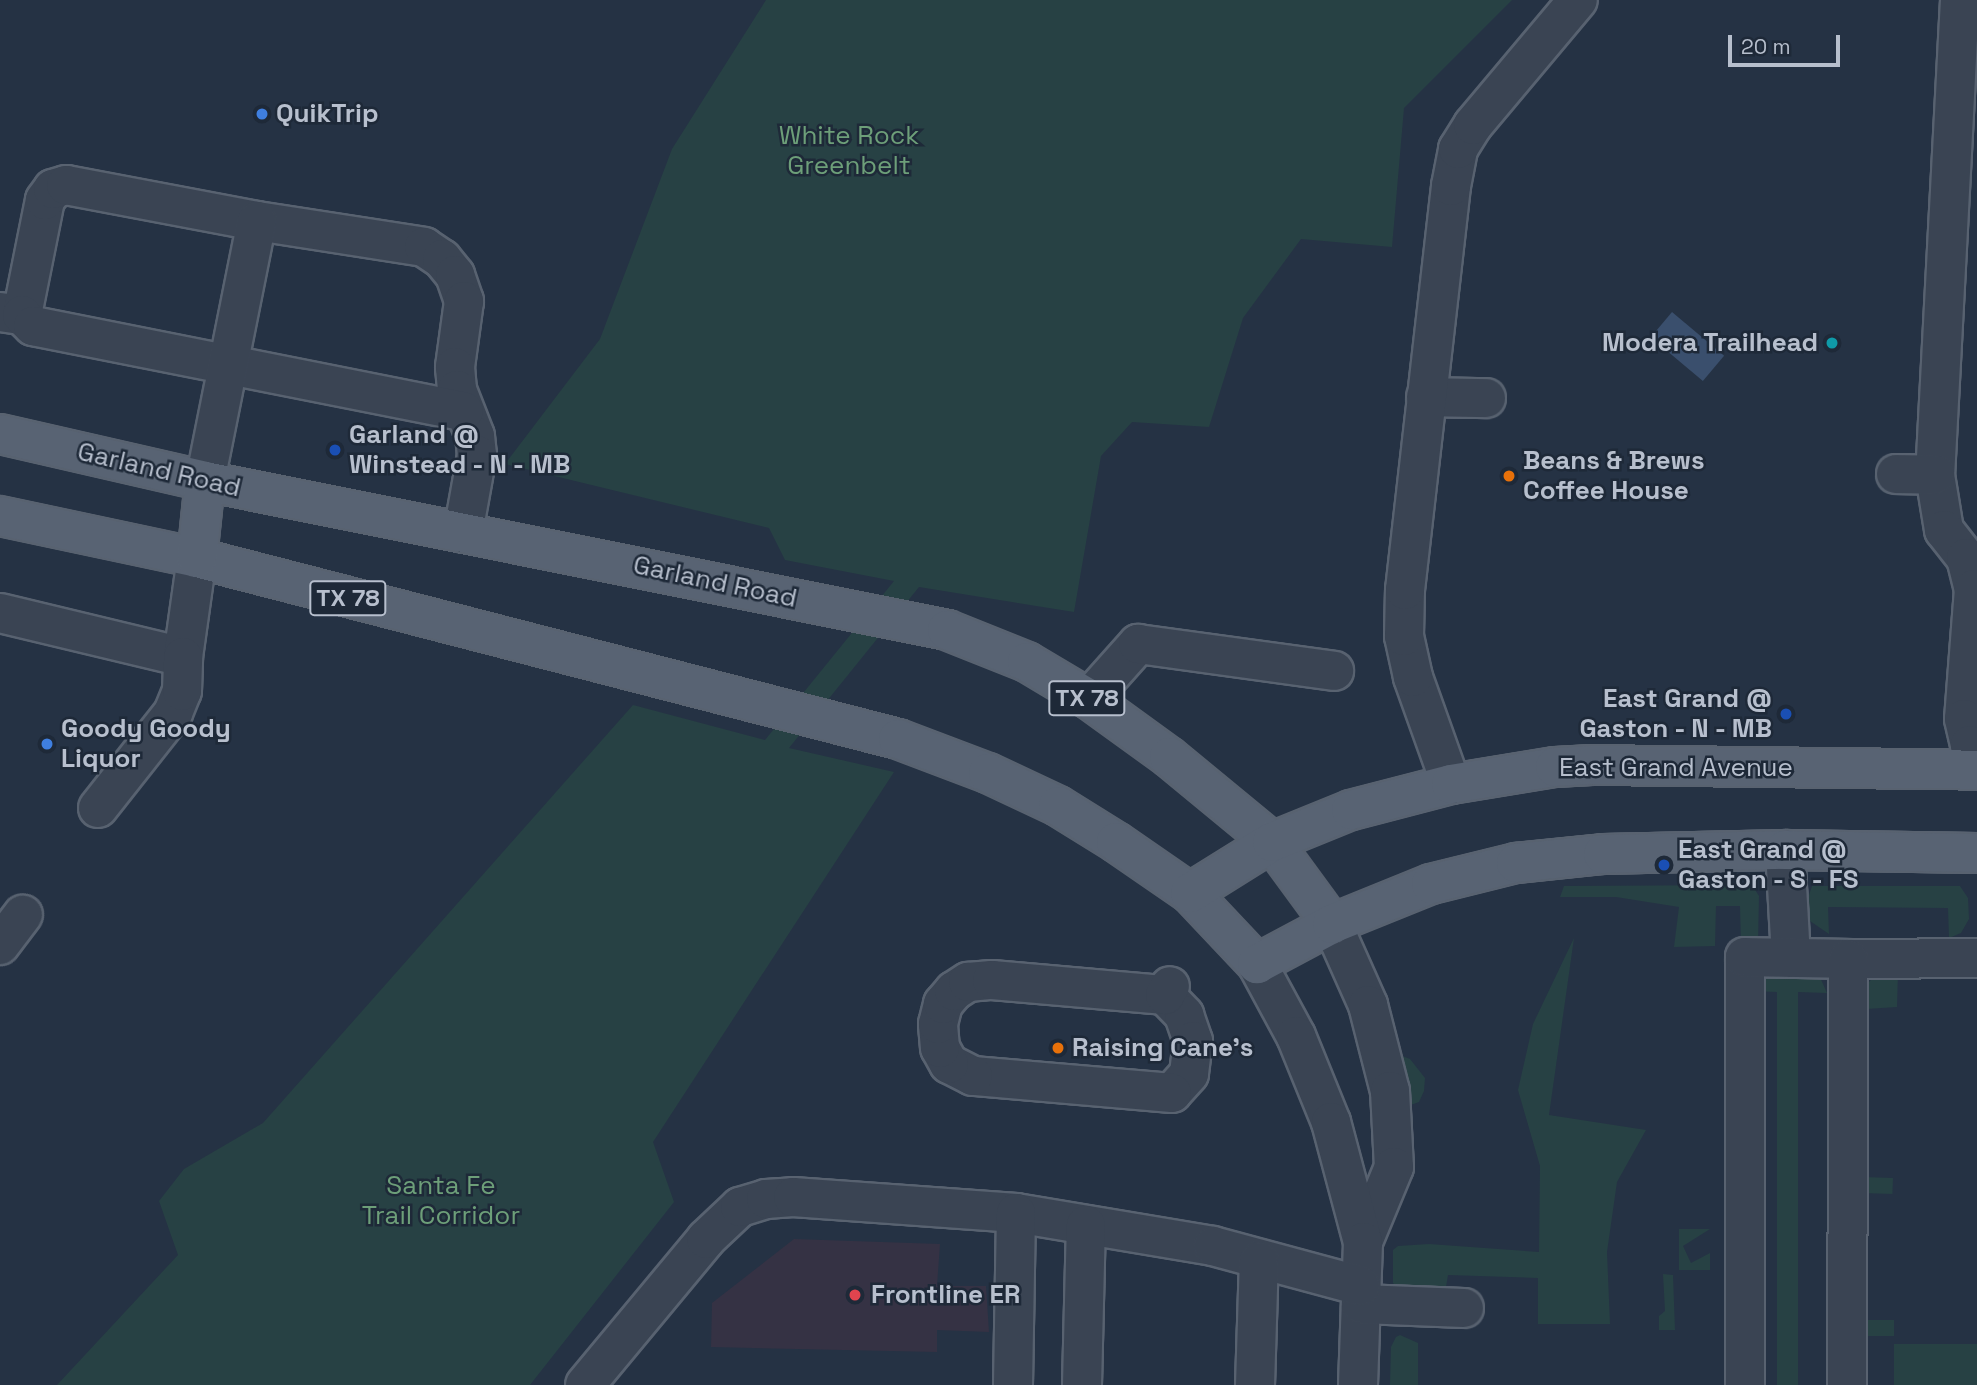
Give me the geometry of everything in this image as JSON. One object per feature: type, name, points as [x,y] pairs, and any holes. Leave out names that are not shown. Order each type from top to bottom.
[{"type":"main road","name":"Garland Road","points":[[0,433],[205,481],[947,630],[1027,663],[1089,699],[1169,757],[1272,842],[1332,924]]},
{"type":"main road","points":[[197,558],[205,481]]},
{"type":"main road","name":"TX 78","points":[[0,516],[197,558],[499,638],[705,687],[898,738],[1058,806],[1190,893],[1257,964]]},
{"type":"main road","name":"East Grand Avenue","points":[[1190,893],[1272,842],[1351,810],[1451,784],[1592,765],[1977,771]]},
{"type":"main road","points":[[1257,964],[1332,924],[1431,884],[1516,863],[1603,854],[1785,850],[1977,853]]},
{"type":"street","points":[[1451,784],[1413,677],[1404,636],[1405,590],[1451,186],[1458,149],[1472,125],[1578,0]]},
{"type":"street","points":[[1960,0],[1935,475],[1944,530],[1966,558],[1974,589],[1974,638],[1964,719],[1970,745],[1977,757]]},
{"type":"street","points":[[463,533],[478,455],[475,436],[464,411],[455,367],[464,301],[455,275],[442,259],[424,247],[257,221],[66,185],[53,189],[45,200],[11,313],[33,326],[464,411]]},
{"type":"street","points":[[205,481],[257,221]]},
{"type":"street","points":[[1426,397],[1486,398]]},
{"type":"street","points":[[1896,474],[1935,475]]},
{"type":"street","points":[[98,808],[173,713],[182,691],[183,657],[197,558]]},
{"type":"street","points":[[0,613],[183,657]]},
{"type":"street","points":[[1089,699],[1138,644],[1334,671]]},
{"type":"street","points":[[1785,850],[1791,958]]},
{"type":"street","points":[[0,945],[23,915]]},
{"type":"street","points":[[1332,924],[1368,1005],[1390,1091],[1394,1167],[1363,1242]]},
{"type":"street","points":[[1745,1385],[1745,957],[1977,958]]},
{"type":"street","points":[[1847,1385],[1848,959]]},
{"type":"street","points":[[1257,964],[1296,1036],[1331,1122],[1363,1242],[1358,1385]]},
{"type":"street","points":[[1006,981],[1167,990],[1184,1015],[1193,1041],[1189,1074],[1172,1093],[973,1076],[949,1064],[940,1048],[938,1024],[943,1004],[954,991],[968,982],[1006,981]]},
{"type":"street","points":[[585,1385],[706,1239],[740,1207],[766,1199],[793,1196],[1016,1213],[1213,1246],[1361,1295],[1464,1308]]},
{"type":"street","points":[[1013,1385],[1016,1213]]},
{"type":"street","points":[[1082,1385],[1086,1225]]},
{"type":"street","points":[[1255,1385],[1259,1261]]},
{"type":"shaded area","name":"Frontline ER","points":[[794,1239],[940,1244],[937,1286],[986,1286],[989,1332],[937,1330],[937,1352],[711,1347],[712,1303]]},
{"type":"green space","name":"Santa Fe Trail Corridor","points":[[766,0],[1512,0],[1404,108],[1392,247],[1301,239],[1243,318],[1209,427],[1132,422],[1101,456],[1074,612],[919,587],[789,748],[894,772],[653,1142],[674,1202],[530,1385],[57,1385],[178,1255],[159,1201],[184,1169],[263,1123],[633,705],[765,740],[894,581],[785,560],[769,528],[505,464],[600,339],[672,149]]},
{"type":"green space","points":[[1752,885],[1759,896],[1758,944],[1741,944],[1740,906],[1716,906],[1715,946],[1674,947],[1679,907],[1616,897],[1560,897],[1564,886]]},
{"type":"green space","points":[[1812,886],[1960,886],[1968,898],[1969,919],[1961,933],[1949,938],[1948,908],[1828,907],[1829,934],[1810,921],[1808,898]]},
{"type":"green space","points":[[1574,938],[1549,1115],[1646,1130],[1617,1182],[1607,1252],[1610,1324],[1538,1324],[1538,1278],[1448,1275],[1445,1293],[1397,1287],[1393,1283],[1393,1250],[1398,1246],[1429,1244],[1539,1252],[1540,1166],[1518,1090],[1533,1024]]},
{"type":"green space","points":[[1898,973],[1897,1007],[1866,1009],[1865,989],[1868,983],[1874,977]]},
{"type":"green space","points":[[1760,974],[1819,975],[1827,993],[1798,992],[1798,1385],[1777,1385],[1777,992],[1751,991]]},
{"type":"green space","points":[[1402,1056],[1410,1059],[1425,1078],[1424,1091],[1419,1102],[1408,1106],[1391,1057]]},
{"type":"green space","points":[[1863,1177],[1893,1178],[1892,1194],[1862,1193]]},
{"type":"green space","points":[[1679,1229],[1710,1229],[1683,1246],[1691,1263],[1710,1253],[1710,1270],[1679,1270]]},
{"type":"green space","points":[[1663,1274],[1673,1275],[1675,1330],[1659,1330],[1659,1316],[1665,1311]]},
{"type":"green space","points":[[1864,1320],[1894,1320],[1894,1336],[1864,1336]]},
{"type":"green space","points":[[1400,1335],[1418,1343],[1418,1385],[1390,1385],[1391,1347]]},
{"type":"green space","points":[[1894,1344],[1977,1344],[1977,1385],[1894,1385]]},
{"type":"water","points":[[1672,312],[1724,356],[1703,381],[1651,337]]},
{"type":"place","name":"QuikTrip","points":[[262,114]]},
{"type":"place","name":"Modera Trailhead","points":[[1832,343]]},
{"type":"place","name":"Garland @ Winstead - N - MB","points":[[335,450]]},
{"type":"place","name":"Beans & Brews Coffee House","points":[[1509,476]]},
{"type":"place","name":"East Grand @ Gaston - N - MB","points":[[1786,714]]},
{"type":"place","name":"Goody Goody Liquor","points":[[47,744]]},
{"type":"place","name":"East Grand @ Gaston - S - FS","points":[[1664,865]]},
{"type":"place","name":"Raising Cane's","points":[[1058,1048]]},
{"type":"place","name":"Frontline ER","points":[[855,1295]]},
{"type":"park label","name":"White Rock Greenbelt","points":[[849,151]]}]
